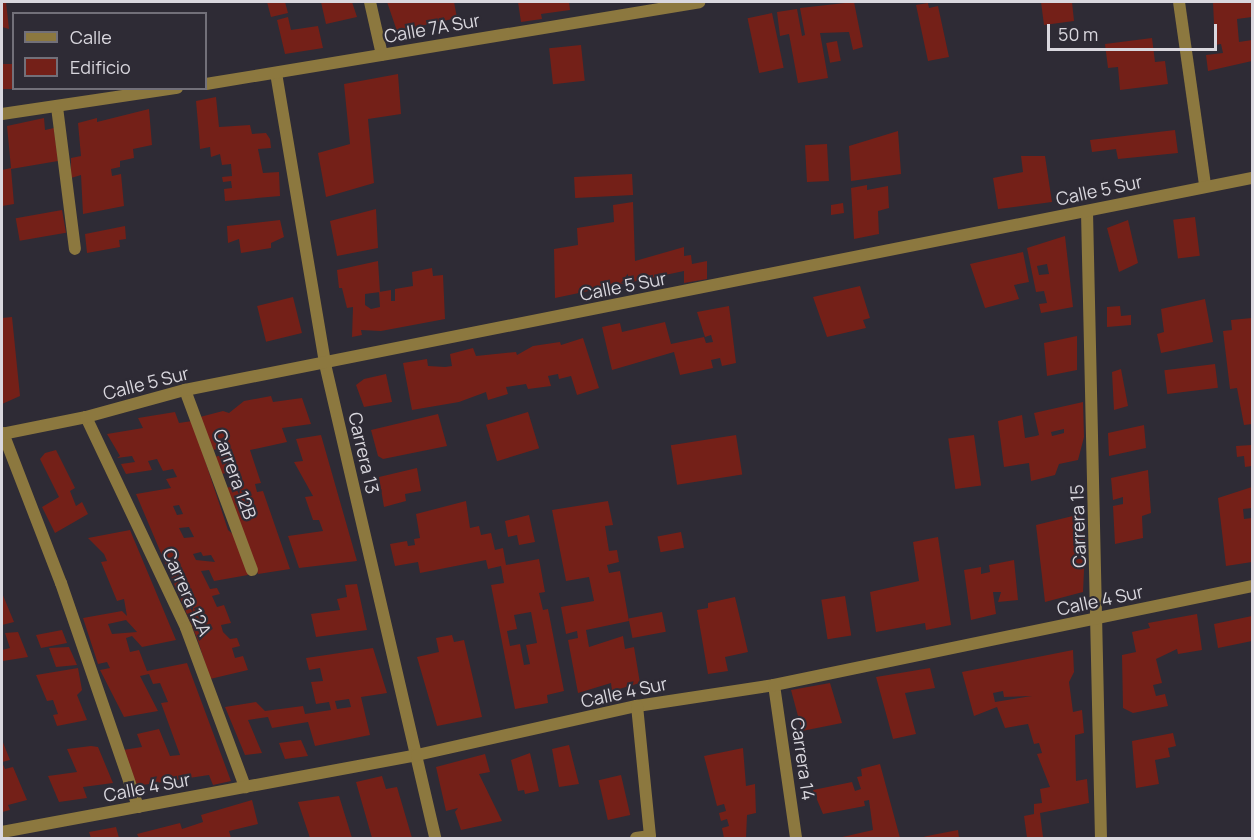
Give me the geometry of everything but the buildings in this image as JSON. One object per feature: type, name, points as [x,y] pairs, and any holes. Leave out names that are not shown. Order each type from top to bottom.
[{"type":"street","points":[[370,2],[381,55]]},
{"type":"street","name":"Calle 7A Sur","points":[[207,84],[699,2]]},
{"type":"street","points":[[1179,2],[1205,185]]},
{"type":"street","name":"Carrera 13","points":[[276,73],[325,364],[435,838]]},
{"type":"street","points":[[2,114],[164,90]]},
{"type":"street","points":[[57,107],[75,249]]},
{"type":"street","name":"Calle 5 Sur","points":[[2,433],[86,417],[185,390],[1087,212],[1205,185],[1252,178]]},
{"type":"street","name":"Carrera 15","points":[[1087,212],[1098,619],[1101,838]]},
{"type":"street","name":"Carrera 12B","points":[[185,390],[252,570]]},
{"type":"street","name":"Carrera 12A","points":[[86,417],[186,628],[245,787]]},
{"type":"street","points":[[2,433],[61,583],[138,807]]},
{"type":"street","name":"Calle 4 Sur","points":[[2,832],[417,755],[637,706],[774,685],[1252,586]]},
{"type":"street","name":"Carrera 14","points":[[774,685],[796,838]]},
{"type":"street","points":[[636,838],[650,836],[637,706]]}]
